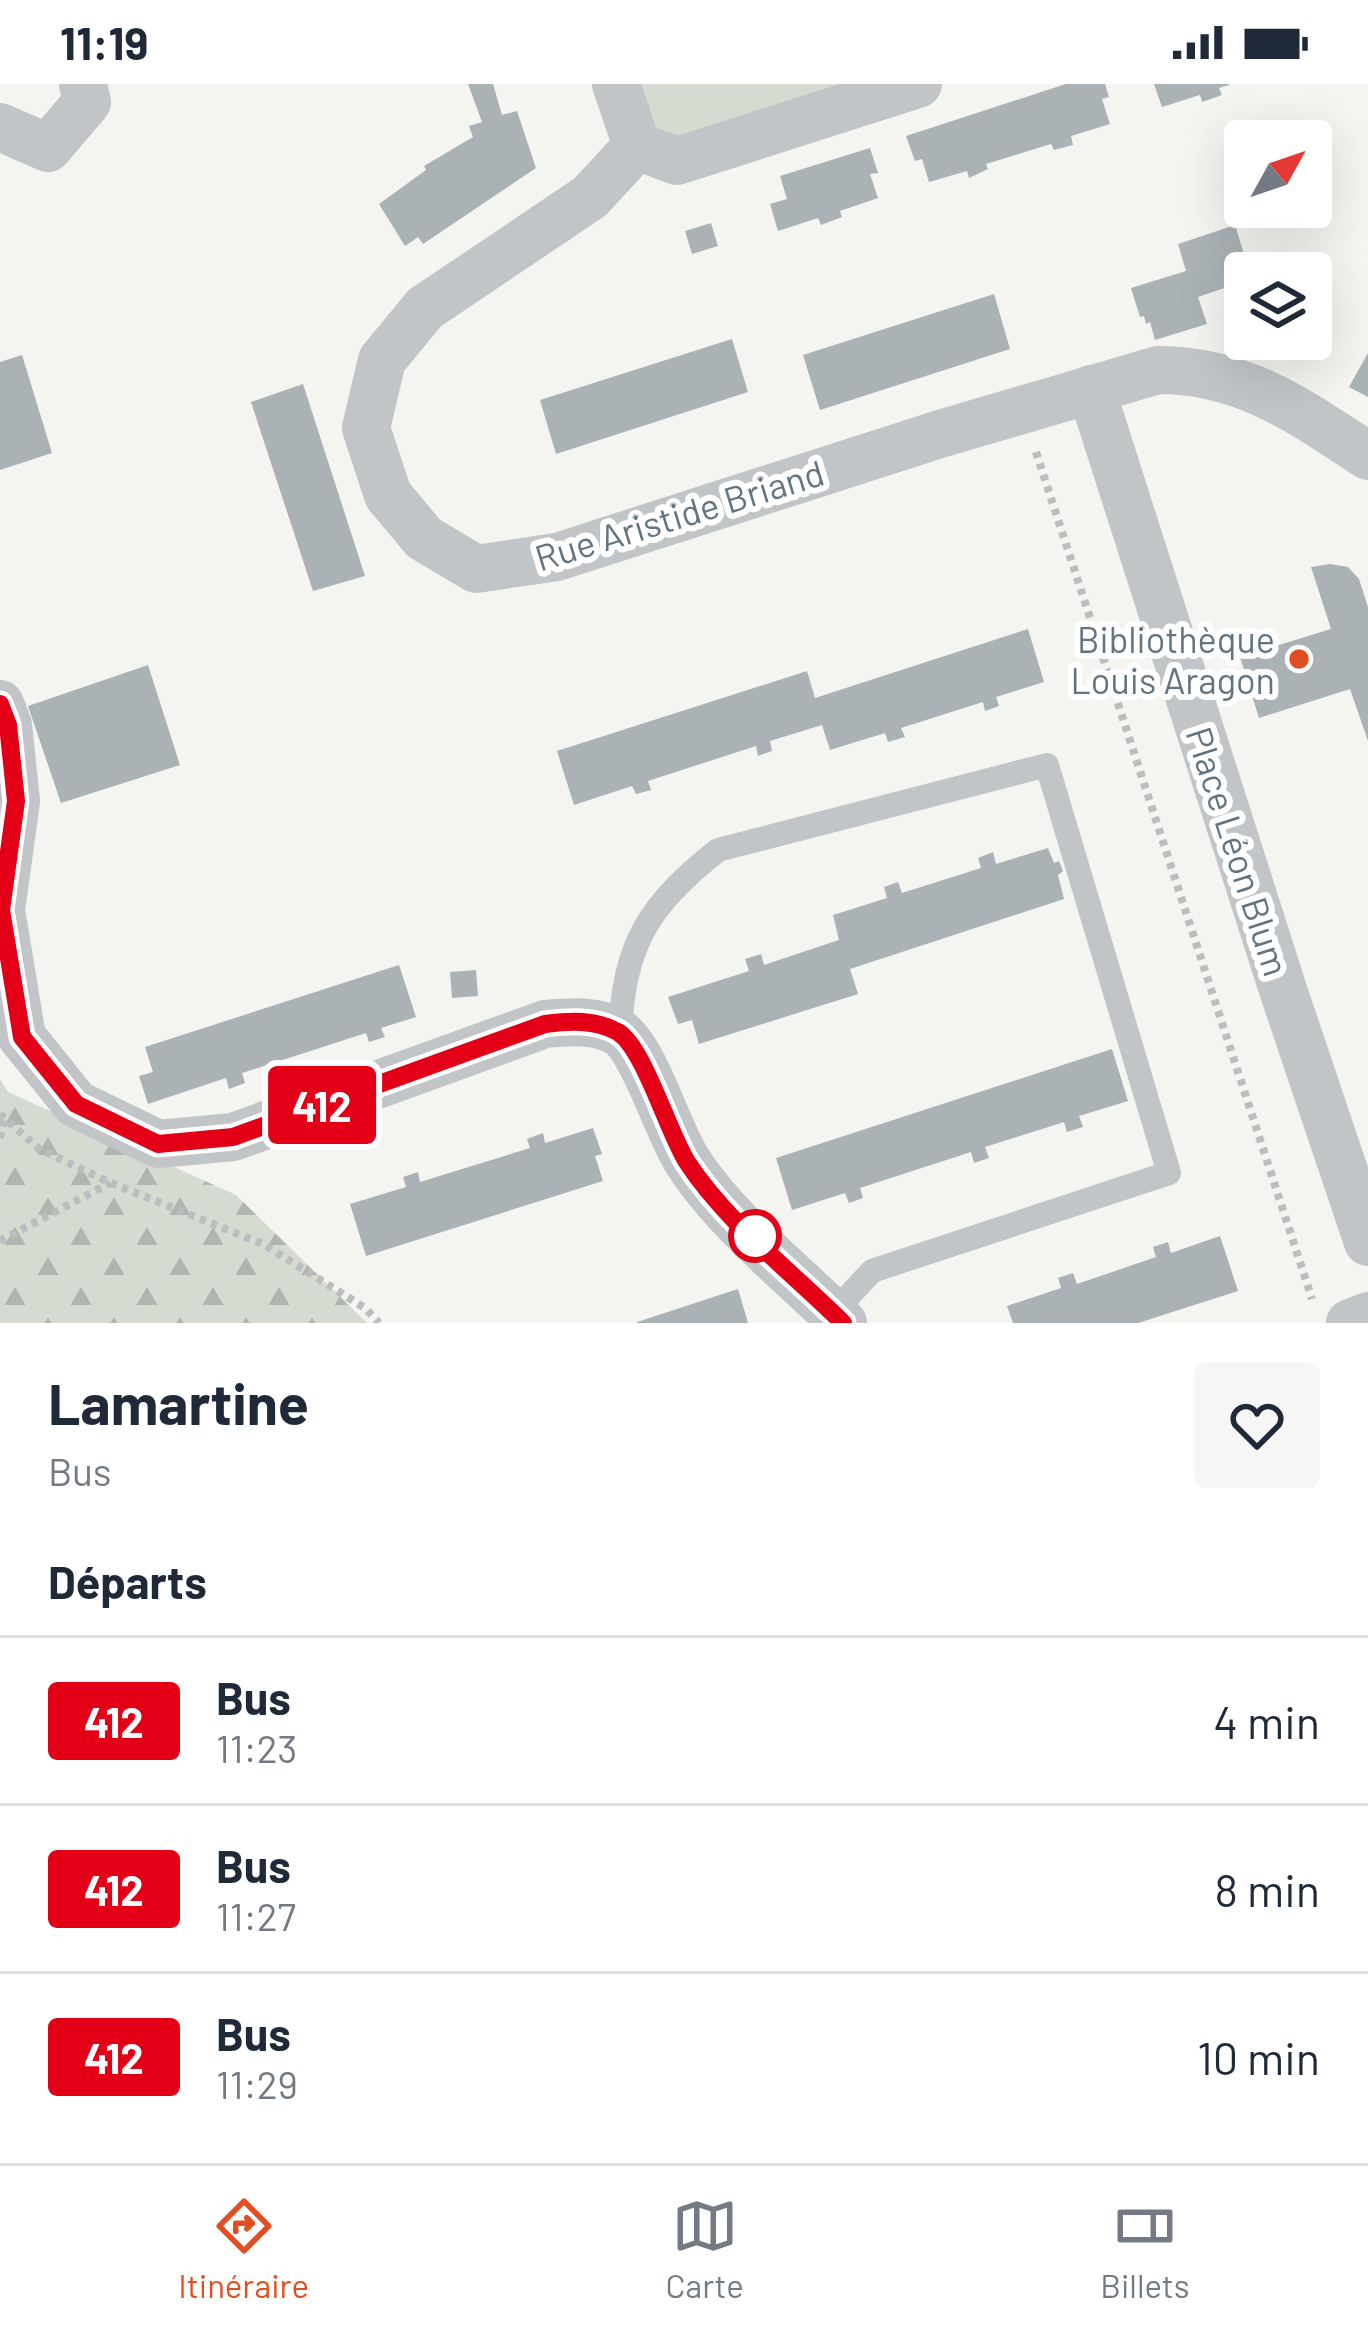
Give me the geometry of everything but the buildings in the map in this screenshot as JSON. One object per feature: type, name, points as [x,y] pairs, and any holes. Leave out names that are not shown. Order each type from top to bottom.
[{"type":"street","points":[[0,127],[48,148],[87,102],[83,84]]},
{"type":"street","points":[[616,84],[637,146],[677,161],[918,84]]},
{"type":"street","name":"Rue Aristide Briand","points":[[637,146],[590,197],[425,308],[382,360],[366,428],[388,495],[424,538],[476,569],[556,557],[1159,370],[1226,376],[1261,390],[1368,456]]},
{"type":"street","name":"Place Léon Blum","points":[[1091,389],[1368,1242]]},
{"type":"street","points":[[0,704],[8,725],[16,801],[1,910],[22,1037],[76,1104],[158,1144],[233,1137],[545,1024],[581,1020],[620,1033],[641,1062],[688,1162],[724,1205],[838,1318]]},
{"type":"street","points":[[1331,1312],[1368,1316]]},
{"type":"lane","points":[[620,1033],[622,991],[652,910],[718,850],[1047,765],[1169,1173],[872,1271],[838,1318]]},
{"type":"path","points":[[1022,410],[1331,1312]]},
{"type":"path","points":[[0,1138],[2,1117]]},
{"type":"path","points":[[2,1117],[39,1149],[263,1244],[365,1308],[380,1323]]},
{"type":"green space","points":[[616,84],[918,84],[677,161]]},
{"type":"green space","points":[[0,1079],[8,1092],[236,1195],[367,1323],[0,1323]]},
{"type":"bus line","name":"412","points":[[0,704],[8,725],[16,801],[1,910],[22,1037],[76,1104],[158,1144],[233,1137],[545,1024],[581,1020],[620,1033],[641,1062],[688,1162],[724,1205],[843,1323]]},
{"type":"place","name":"Bibliothèque Louis Aragon","points":[[1299,659]]}]
